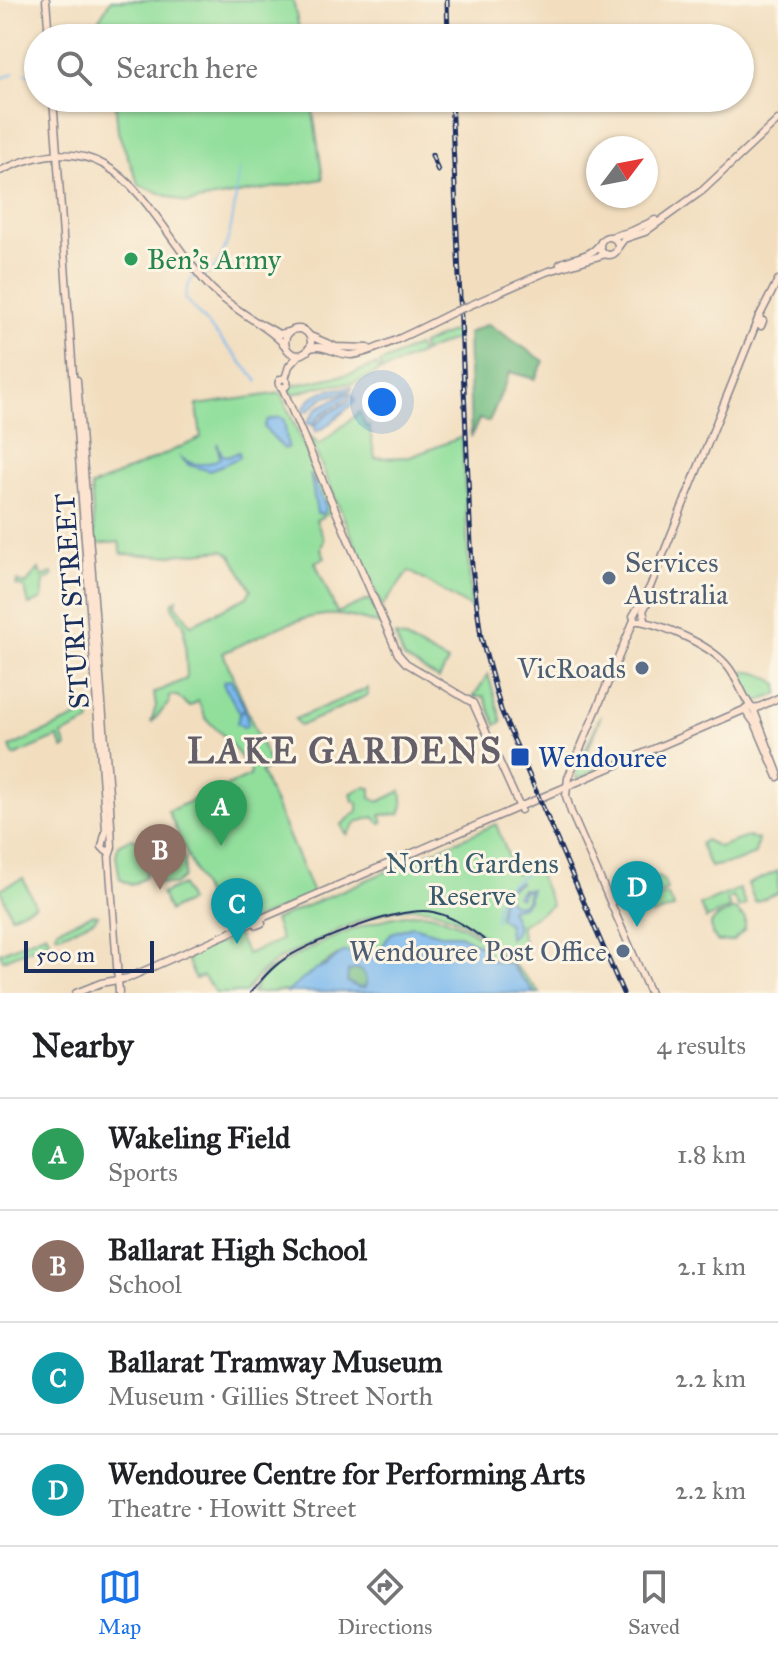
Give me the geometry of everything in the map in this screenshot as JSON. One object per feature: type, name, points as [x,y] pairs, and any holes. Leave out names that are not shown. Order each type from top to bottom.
[{"type":"main road","points":[[46,0],[48,24]]},
{"type":"main road","name":"STURT STREET","points":[[54,112],[118,981]]},
{"type":"main road","points":[[546,272],[613,254],[624,239],[645,232],[709,186],[778,120]]},
{"type":"main road","points":[[0,172],[25,161],[58,158],[86,159],[106,166],[129,182],[204,280],[225,302],[280,340],[293,354],[317,346],[351,355],[367,352],[573,257],[593,252],[603,238],[632,231],[669,214]]},
{"type":"main road","points":[[611,237],[618,247]]},
{"type":"main road","points":[[599,245],[606,254]]},
{"type":"main road","points":[[639,618],[778,280]]},
{"type":"main road","points":[[242,315],[278,333],[300,329],[326,345],[344,349],[379,345]]},
{"type":"main road","points":[[290,331],[285,339],[289,358],[284,383],[288,397],[399,656],[473,703],[520,809]]},
{"type":"main road","points":[[284,383],[290,364],[311,343],[308,335]]},
{"type":"main road","points":[[652,993],[577,821],[567,789],[598,709],[649,596],[677,521]]},
{"type":"main road","points":[[639,618],[717,655],[730,670],[744,696],[778,775]]},
{"type":"main road","points":[[79,993],[167,962],[778,698]]},
{"type":"main road","points":[[567,789],[587,737]]},
{"type":"main road","name":"STURT STREET","points":[[108,847],[117,993]]},
{"type":"green space","points":[[111,0],[293,0],[298,24],[99,24]]},
{"type":"green space","points":[[116,112],[313,112],[323,179],[186,203],[139,185],[118,132]]},
{"type":"green space","points":[[488,324],[544,361],[535,379],[510,372],[489,422],[479,419],[471,437],[468,333]]},
{"type":"green space","points":[[455,330],[457,338],[424,352],[421,345]]},
{"type":"green space","points":[[417,346],[422,353],[382,371],[380,363]]},
{"type":"green space","points":[[376,365],[380,371],[354,383],[321,386],[291,395],[290,386],[354,373]]},
{"type":"green space","points":[[281,393],[332,512],[316,520],[324,540],[321,549],[325,558],[315,562],[337,613],[370,599],[381,625],[339,615],[312,617],[273,630],[223,653],[271,767],[261,772],[314,895],[222,933],[168,811],[250,776],[251,771],[227,739],[206,719],[198,701],[190,707],[177,696],[169,696],[169,703],[151,723],[156,706],[154,693],[186,679],[187,675],[184,625],[172,607],[173,602],[177,599],[176,604],[191,625],[247,597],[251,589],[231,555],[224,550],[163,556],[122,554],[119,542],[95,544],[91,487],[201,438],[197,405]]},
{"type":"green space","points":[[360,412],[366,427],[369,426],[375,458],[410,457],[462,437],[471,608],[409,571],[382,607],[308,434],[319,445]]},
{"type":"green space","points":[[39,569],[42,577],[52,573],[53,576],[44,581],[42,599],[29,605],[25,588],[16,585],[17,581],[26,584]]},
{"type":"green space","points":[[395,636],[448,662],[439,679],[404,658]]},
{"type":"green space","points":[[744,672],[758,673],[771,679],[778,685],[778,694],[751,704],[739,676]]},
{"type":"green space","points":[[488,674],[502,722],[496,725],[484,696],[473,698]]},
{"type":"green space","points":[[368,688],[368,695],[300,726],[295,719]]},
{"type":"green space","points":[[89,712],[90,722],[62,735],[67,747],[63,749],[58,737],[14,756],[10,747]]},
{"type":"green space","points":[[601,715],[585,757],[596,770],[576,780],[576,771]]},
{"type":"green space","points":[[364,787],[371,788],[371,798],[379,802],[401,791],[403,806],[400,814],[380,815],[381,824],[374,817],[357,822],[347,835],[341,825],[358,811],[358,802],[353,801],[351,793]]},
{"type":"green space","name":"North Gardens Reserve","points":[[496,824],[515,874],[535,866],[552,905],[521,925],[526,948],[515,960],[486,937],[450,916],[434,910],[404,908],[345,927],[277,960],[259,974],[245,993],[216,993],[203,976],[195,979],[186,957],[237,935],[247,954],[281,940],[274,920]]},
{"type":"green space","points":[[747,837],[758,839],[755,854],[710,867],[700,844],[705,840],[719,847]]},
{"type":"green space","points":[[131,838],[144,848],[147,866],[145,878],[131,885],[120,879],[116,856],[118,845]]},
{"type":"green space","points":[[164,841],[174,842],[185,859],[184,877],[174,885],[160,883],[152,866],[154,848]]},
{"type":"green space","points":[[778,871],[778,893],[755,902],[748,884]]},
{"type":"green space","points":[[658,877],[664,881],[667,890],[649,898],[642,884]]},
{"type":"green space","points":[[23,878],[35,905],[11,916],[0,889]]},
{"type":"green space","points":[[182,885],[189,901],[169,911],[161,894]]},
{"type":"green space","points":[[739,889],[746,905],[739,908],[733,897],[727,900],[730,908],[706,919],[700,905]]},
{"type":"green space","points":[[667,894],[674,908],[651,915],[647,906],[649,902]]},
{"type":"green space","points":[[731,910],[736,910],[745,919],[745,929],[733,941],[718,942],[712,934],[711,924]]},
{"type":"green space","points":[[423,913],[457,924],[488,942],[540,993],[535,993],[510,965],[494,961],[473,942],[457,934],[440,934],[412,926],[403,929],[397,952],[381,955],[342,953],[288,993],[252,993],[262,975],[271,971],[266,972],[321,943],[363,926]]},
{"type":"green space","points":[[93,914],[98,915],[94,920],[56,934],[57,929]]},
{"type":"green space","points":[[46,933],[50,941],[3,960],[0,953]]},
{"type":"green space","points":[[358,969],[365,977],[365,987],[359,988],[347,982],[348,971]]},
{"type":"water","points":[[352,387],[352,390],[322,398],[307,412],[303,410],[317,394]]},
{"type":"water","points":[[347,393],[353,394],[321,415],[312,425],[307,423],[317,408]]},
{"type":"water","points":[[354,397],[355,402],[315,432],[314,426],[325,416]]},
{"type":"water","points":[[280,417],[284,420],[288,447],[284,449],[264,427],[267,420]]},
{"type":"water","points":[[217,443],[222,455],[239,452],[240,457],[210,471],[189,465],[179,456],[194,464],[209,463],[220,458]]},
{"type":"water","points":[[310,473],[325,505],[322,514],[317,513]]},
{"type":"water","points":[[231,680],[245,709],[241,711],[246,712],[248,725],[244,727],[237,723],[240,713],[223,684]]},
{"type":"water","points":[[521,882],[508,889],[506,896],[512,904],[521,904],[526,901],[528,889],[531,889],[528,900],[523,906],[510,909],[517,926],[509,938],[508,924],[499,917],[502,896],[508,886]]},
{"type":"water","points":[[412,926],[440,934],[457,934],[478,944],[494,961],[510,964],[535,993],[287,992],[343,952],[381,955],[381,948],[391,933]],"holes":[[[358,969],[366,979],[365,987],[359,988],[347,982],[348,971]]]},
{"type":"waterway","points":[[0,79],[14,73]]},
{"type":"waterway","points":[[204,275],[214,268],[227,243],[239,169]]},
{"type":"waterway","points":[[198,276],[193,277],[185,299],[258,381]]},
{"type":"waterway","points":[[518,878],[534,869]]},
{"type":"waterway","points":[[495,921],[500,895],[518,880]]},
{"type":"waterway","points":[[501,949],[502,944]]},
{"type":"tram line","points":[[250,993],[266,974],[299,951],[358,926],[419,911],[433,912],[454,920],[511,962]]},
{"type":"railway","points":[[447,0],[448,24]]},
{"type":"railway","points":[[452,112],[472,567],[481,637],[501,710],[623,993]]},
{"type":"railway","points":[[432,155],[438,171]]},
{"type":"place","name":"Ben's Army","points":[[131,259]]},
{"type":"place","name":"Services Australia","points":[[609,578]]},
{"type":"place","name":"VicRoads","points":[[642,668]]},
{"type":"place","name":"Wendouree","points":[[520,757]]},
{"type":"place","name":"Wakeling Field","points":[[221,846]]},
{"type":"place","name":"Ballarat High School","points":[[160,890]]},
{"type":"place","name":"Wendouree Centre for Performing Arts","points":[[637,927]]},
{"type":"place","name":"Ballarat Tramway Museum","points":[[237,944]]},
{"type":"place","name":"Wendouree Post Office","points":[[623,951]]},
{"type":"district","name":"LAKE GARDENS","points":[[345,751]]}]
